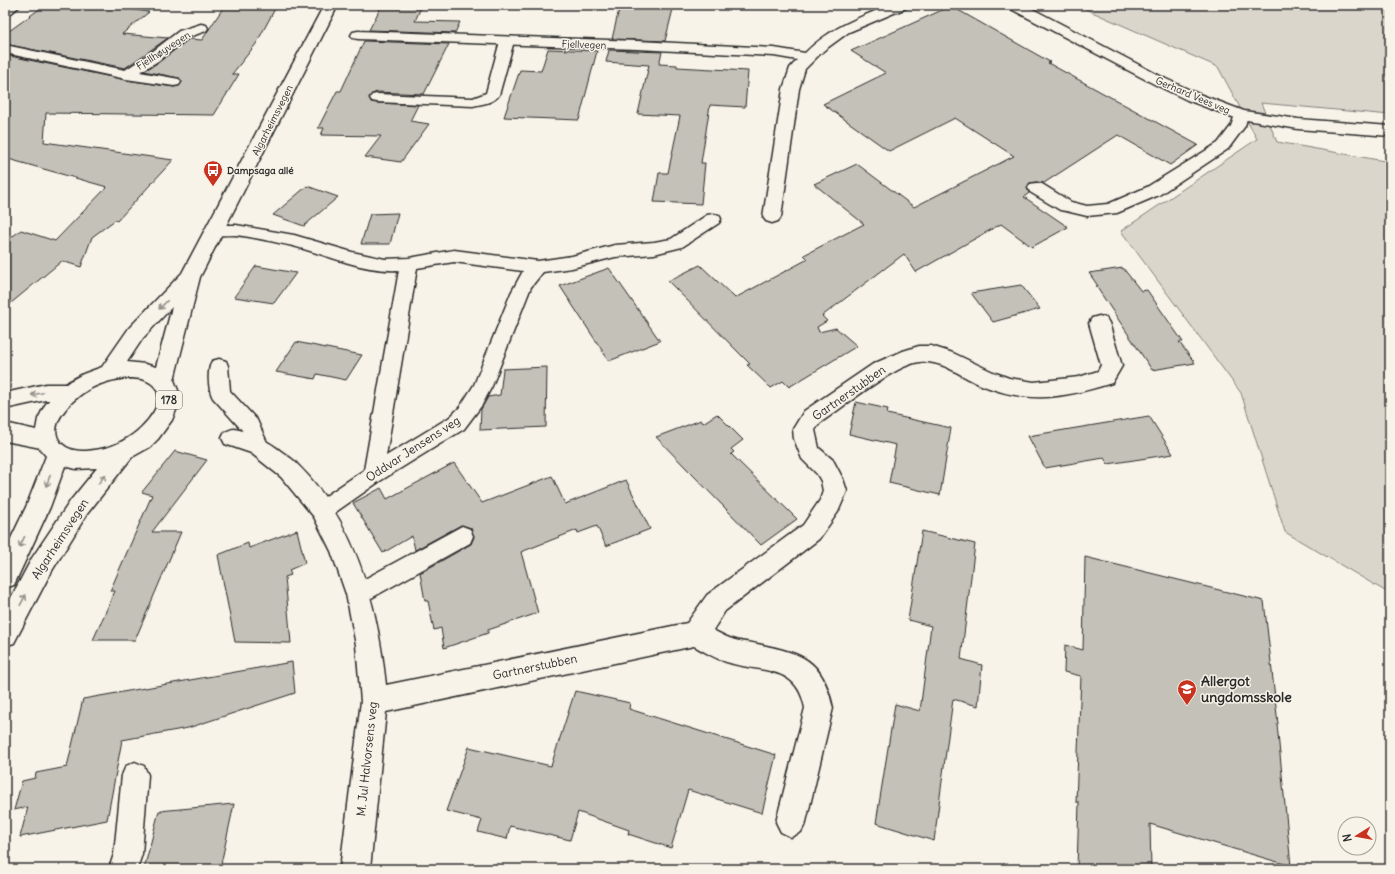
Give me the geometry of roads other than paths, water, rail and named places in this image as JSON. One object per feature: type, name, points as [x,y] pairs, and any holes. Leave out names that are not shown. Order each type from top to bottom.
[{"type":"street","points":[[5,11],[14,5]]},
{"type":"street","name":"Algarheimsvegen","points":[[162,381],[190,277],[331,5]]},
{"type":"street","points":[[772,217],[791,88],[798,68],[818,48],[844,29],[901,5]]},
{"type":"street","name":"Gerhard Vees veg","points":[[1014,5],[1161,82],[1192,97],[1241,115],[1298,124],[1390,131]]},
{"type":"street","name":"Fjellvegen","points":[[358,35],[637,45],[774,52],[808,58]]},
{"type":"street","name":"Algarheimsvegen","points":[[109,373],[136,333],[190,277]]},
{"type":"street","name":"Gartnerstubben","points":[[374,701],[695,634],[716,602],[811,532],[830,504],[834,491],[832,479],[825,467],[810,453],[805,439],[804,428],[812,417],[880,370],[903,359],[919,354],[931,354],[946,358],[986,378],[1001,383],[1034,390],[1079,385],[1105,377],[1112,366],[1099,323]]},
{"type":"street","name":"178","points":[[5,577],[38,507],[52,447],[46,431],[48,420],[54,409],[70,392],[93,378],[126,370],[144,371],[156,376],[162,381],[168,391],[169,400],[164,415],[147,436],[134,446],[113,455],[91,460],[73,460],[52,447]]},
{"type":"street","points":[[5,401],[46,392],[70,392]]},
{"type":"street","points":[[5,432],[52,447]]},
{"type":"street","name":"M. Jul Halvorsens veg","points":[[233,438],[258,447],[289,470],[322,510],[342,549],[358,594],[369,645],[374,701],[355,869]]},
{"type":"street","name":"Algarheimsvegen","points":[[5,634],[41,566],[78,507],[125,450]]},
{"type":"street","points":[[695,634],[730,651],[787,663],[803,673],[815,689],[820,708],[791,822]]},
{"type":"lane","name":"Fjellhøyvegen","points":[[126,75],[153,58],[184,34],[201,28]]},
{"type":"lane","points":[[377,98],[473,102],[483,100],[492,95],[507,41]]},
{"type":"lane","points":[[5,49],[126,75],[174,82]]},
{"type":"lane","points":[[1036,188],[1066,206],[1087,211],[1112,209],[1153,191],[1223,146],[1238,126],[1241,115]]},
{"type":"lane","points":[[214,230],[236,230],[294,241],[351,258],[385,266],[409,264],[454,256],[538,267],[572,262],[615,252],[654,248],[676,243],[713,219]]},
{"type":"lane","points":[[372,475],[409,264]]},
{"type":"lane","name":"Oddvar Jensens veg","points":[[322,510],[372,475],[457,423],[467,413],[480,391],[524,282],[538,267]]},
{"type":"lane","points":[[219,366],[220,393],[250,426],[258,447]]},
{"type":"lane","points":[[358,594],[462,536]]},
{"type":"lane","points":[[123,869],[128,854],[135,775]]},
{"type":"place","name":"Dampsaga allé","points":[[213,187]]},
{"type":"place","name":"Allergot ungdomsskole","points":[[1187,706]]}]
